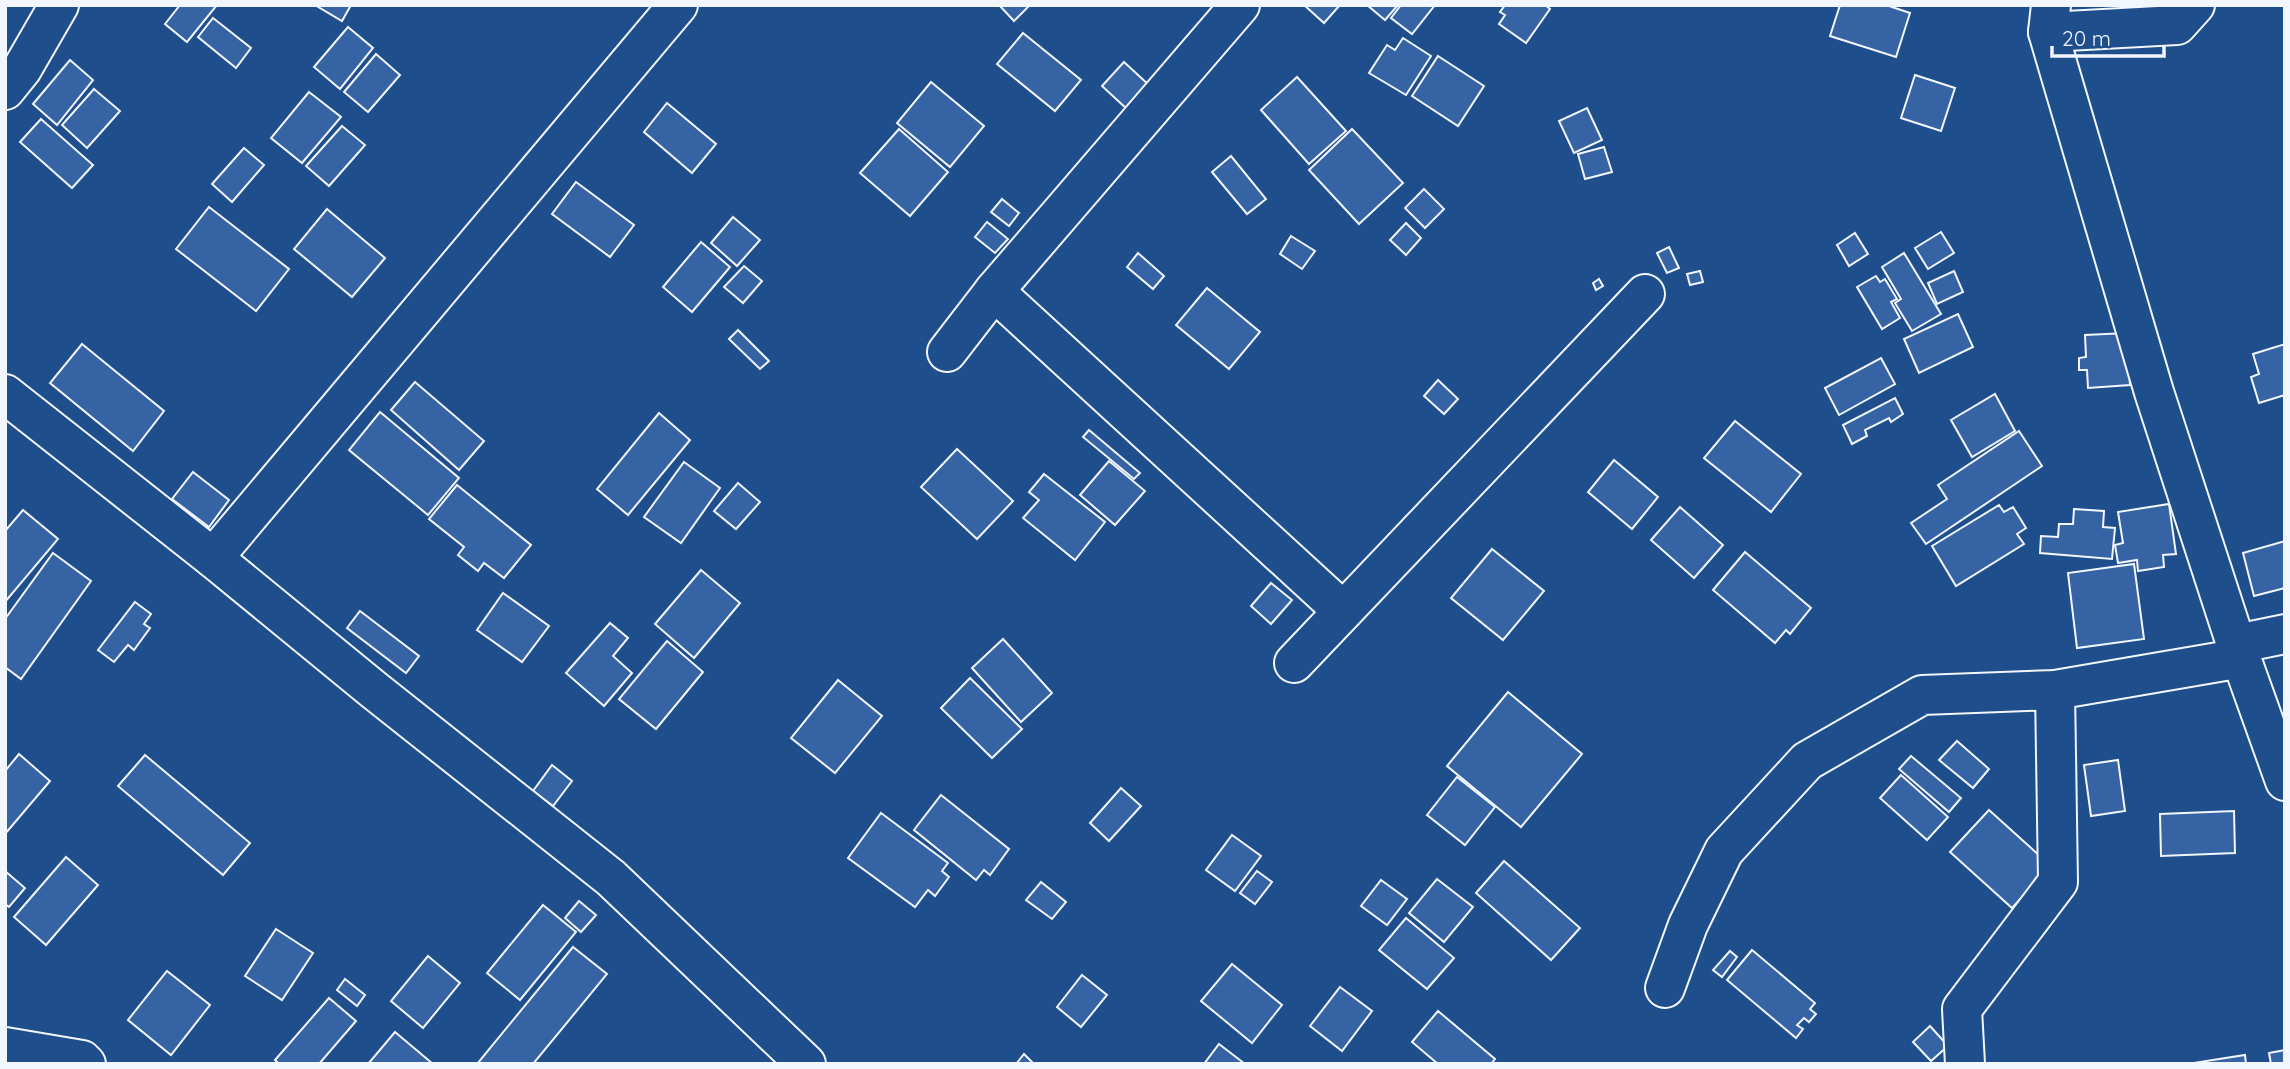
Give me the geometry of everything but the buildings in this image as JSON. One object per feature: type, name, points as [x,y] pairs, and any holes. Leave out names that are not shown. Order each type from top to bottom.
[{"type":"street","points":[[5,90],[22,69],[60,5]]},
{"type":"street","points":[[213,558],[678,5]]},
{"type":"street","points":[[947,352],[993,291],[1240,5]]},
{"type":"street","points":[[2195,5],[2176,24],[2050,19],[2154,392],[2239,651],[2285,781]]},
{"type":"street","points":[[993,291],[1343,611]]},
{"type":"street","points":[[1294,663],[1645,294]]},
{"type":"street","points":[[5,394],[611,878],[806,1064]]},
{"type":"street","points":[[1664,988],[1688,925],[1724,851],[1807,761],[1922,695],[2055,690],[2239,651],[2285,634]]},
{"type":"street","points":[[1965,1064],[1962,1009],[2058,882],[2055,690]]},
{"type":"street","points":[[5,1047],[82,1060],[86,1064]]}]
